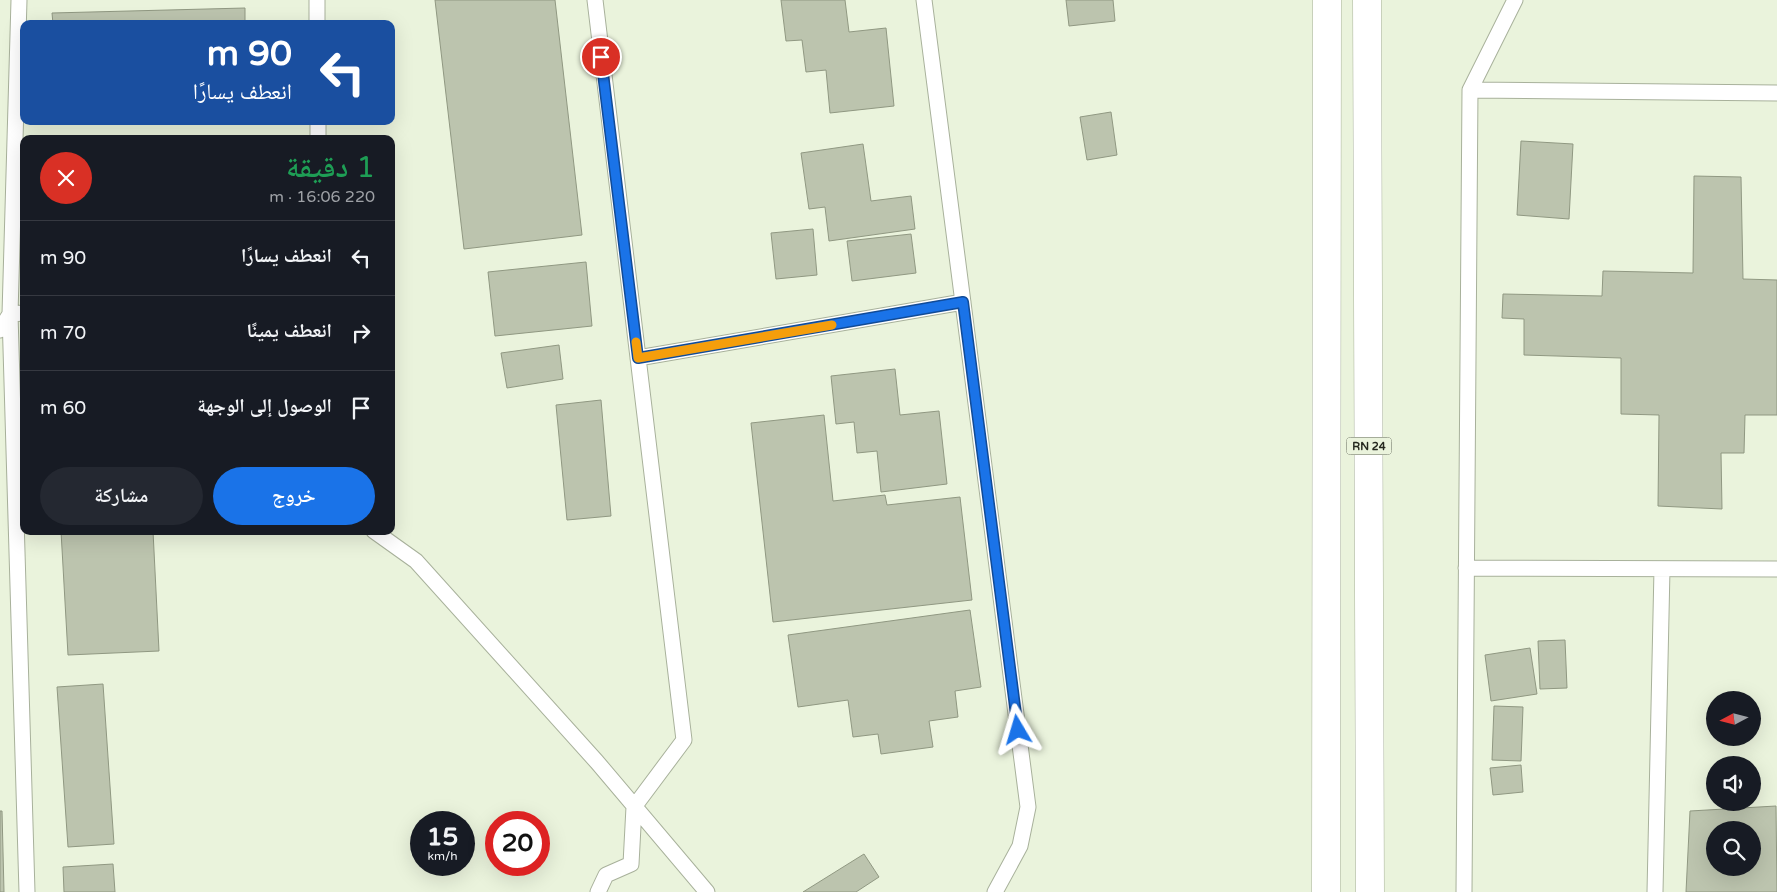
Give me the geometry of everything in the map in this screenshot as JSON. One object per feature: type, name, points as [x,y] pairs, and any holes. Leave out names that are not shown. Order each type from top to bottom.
[{"type":"highway","points":[[1326,892],[1327,0]]},
{"type":"highway","name":"RN 24","points":[[1368,0],[1370,892]]},
{"type":"lane","points":[[19,0],[17,313],[20,487]]},
{"type":"lane","points":[[317,0],[317,20]]},
{"type":"lane","points":[[594,0],[684,740],[634,807],[631,864],[606,875],[598,892]]},
{"type":"lane","points":[[924,0],[1028,808],[1020,846],[995,892]]},
{"type":"lane","points":[[1464,892],[1470,90],[1515,0]]},
{"type":"lane","points":[[1470,90],[1777,92]]},
{"type":"lane","points":[[638,358],[963,302]]},
{"type":"lane","points":[[0,330],[17,313]]},
{"type":"lane","points":[[21,535],[27,892]]},
{"type":"lane","points":[[379,535],[416,562],[596,762],[707,892]]},
{"type":"lane","points":[[1466,568],[1777,570]]},
{"type":"lane","points":[[1655,892],[1662,569]]},
{"type":"building","points":[[435,0],[555,0],[582,235],[464,249]]},
{"type":"building","points":[[781,0],[845,0],[849,32],[886,28],[894,106],[830,113],[826,70],[806,72],[802,40],[786,41]]},
{"type":"building","points":[[1066,0],[1113,0],[1115,21],[1069,26]]},
{"type":"building","points":[[245,8],[245,20],[53,20],[52,13]]},
{"type":"building","points":[[1111,112],[1117,155],[1087,160],[1080,117]]},
{"type":"building","points":[[1521,141],[1573,144],[1569,219],[1517,215]]},
{"type":"building","points":[[863,144],[871,201],[911,196],[915,229],[829,241],[825,207],[809,209],[801,153]]},
{"type":"building","points":[[1694,176],[1741,177],[1743,279],[1777,280],[1777,415],[1745,415],[1744,453],[1721,453],[1722,509],[1658,506],[1659,415],[1621,414],[1621,358],[1524,355],[1524,319],[1502,318],[1503,294],[1602,296],[1603,271],[1693,273]]},
{"type":"building","points":[[813,229],[817,275],[776,279],[771,233]]},
{"type":"building","points":[[911,234],[916,273],[852,281],[847,241]]},
{"type":"building","points":[[586,262],[592,326],[495,336],[488,272]]},
{"type":"building","points":[[559,345],[563,379],[507,388],[501,353]]},
{"type":"building","points":[[895,369],[900,415],[939,411],[947,484],[881,492],[877,451],[857,453],[854,422],[836,424],[831,376]]},
{"type":"building","points":[[601,400],[611,516],[567,520],[556,405]]},
{"type":"building","points":[[824,415],[833,501],[885,495],[887,505],[960,497],[972,600],[773,622],[751,423]]},
{"type":"building","points":[[61,535],[153,535],[159,651],[68,655]]},
{"type":"building","points":[[970,610],[981,687],[955,691],[958,717],[929,721],[933,747],[881,754],[878,734],[853,737],[848,700],[798,707],[788,635]]},
{"type":"building","points":[[1565,640],[1567,688],[1540,689],[1538,641]]},
{"type":"building","points":[[1530,648],[1537,694],[1491,701],[1485,655]]},
{"type":"building","points":[[103,684],[114,844],[68,847],[57,687]]},
{"type":"building","points":[[1494,706],[1523,707],[1521,761],[1492,760]]},
{"type":"building","points":[[1521,765],[1523,792],[1493,795],[1490,768]]},
{"type":"building","points":[[1776,806],[1777,892],[1686,892],[1690,811],[1761,811],[1761,807]]},
{"type":"building","points":[[0,811],[2,811],[4,892],[0,892]]},
{"type":"building","points":[[864,854],[879,877],[856,892],[803,892]]},
{"type":"building","points":[[113,864],[115,892],[64,892],[63,867]]},
{"type":"slow traffic","points":[[636,342],[638,358],[832,325]]},
{"type":"route","points":[[601,57],[638,358],[963,302],[1018,730]]}]
